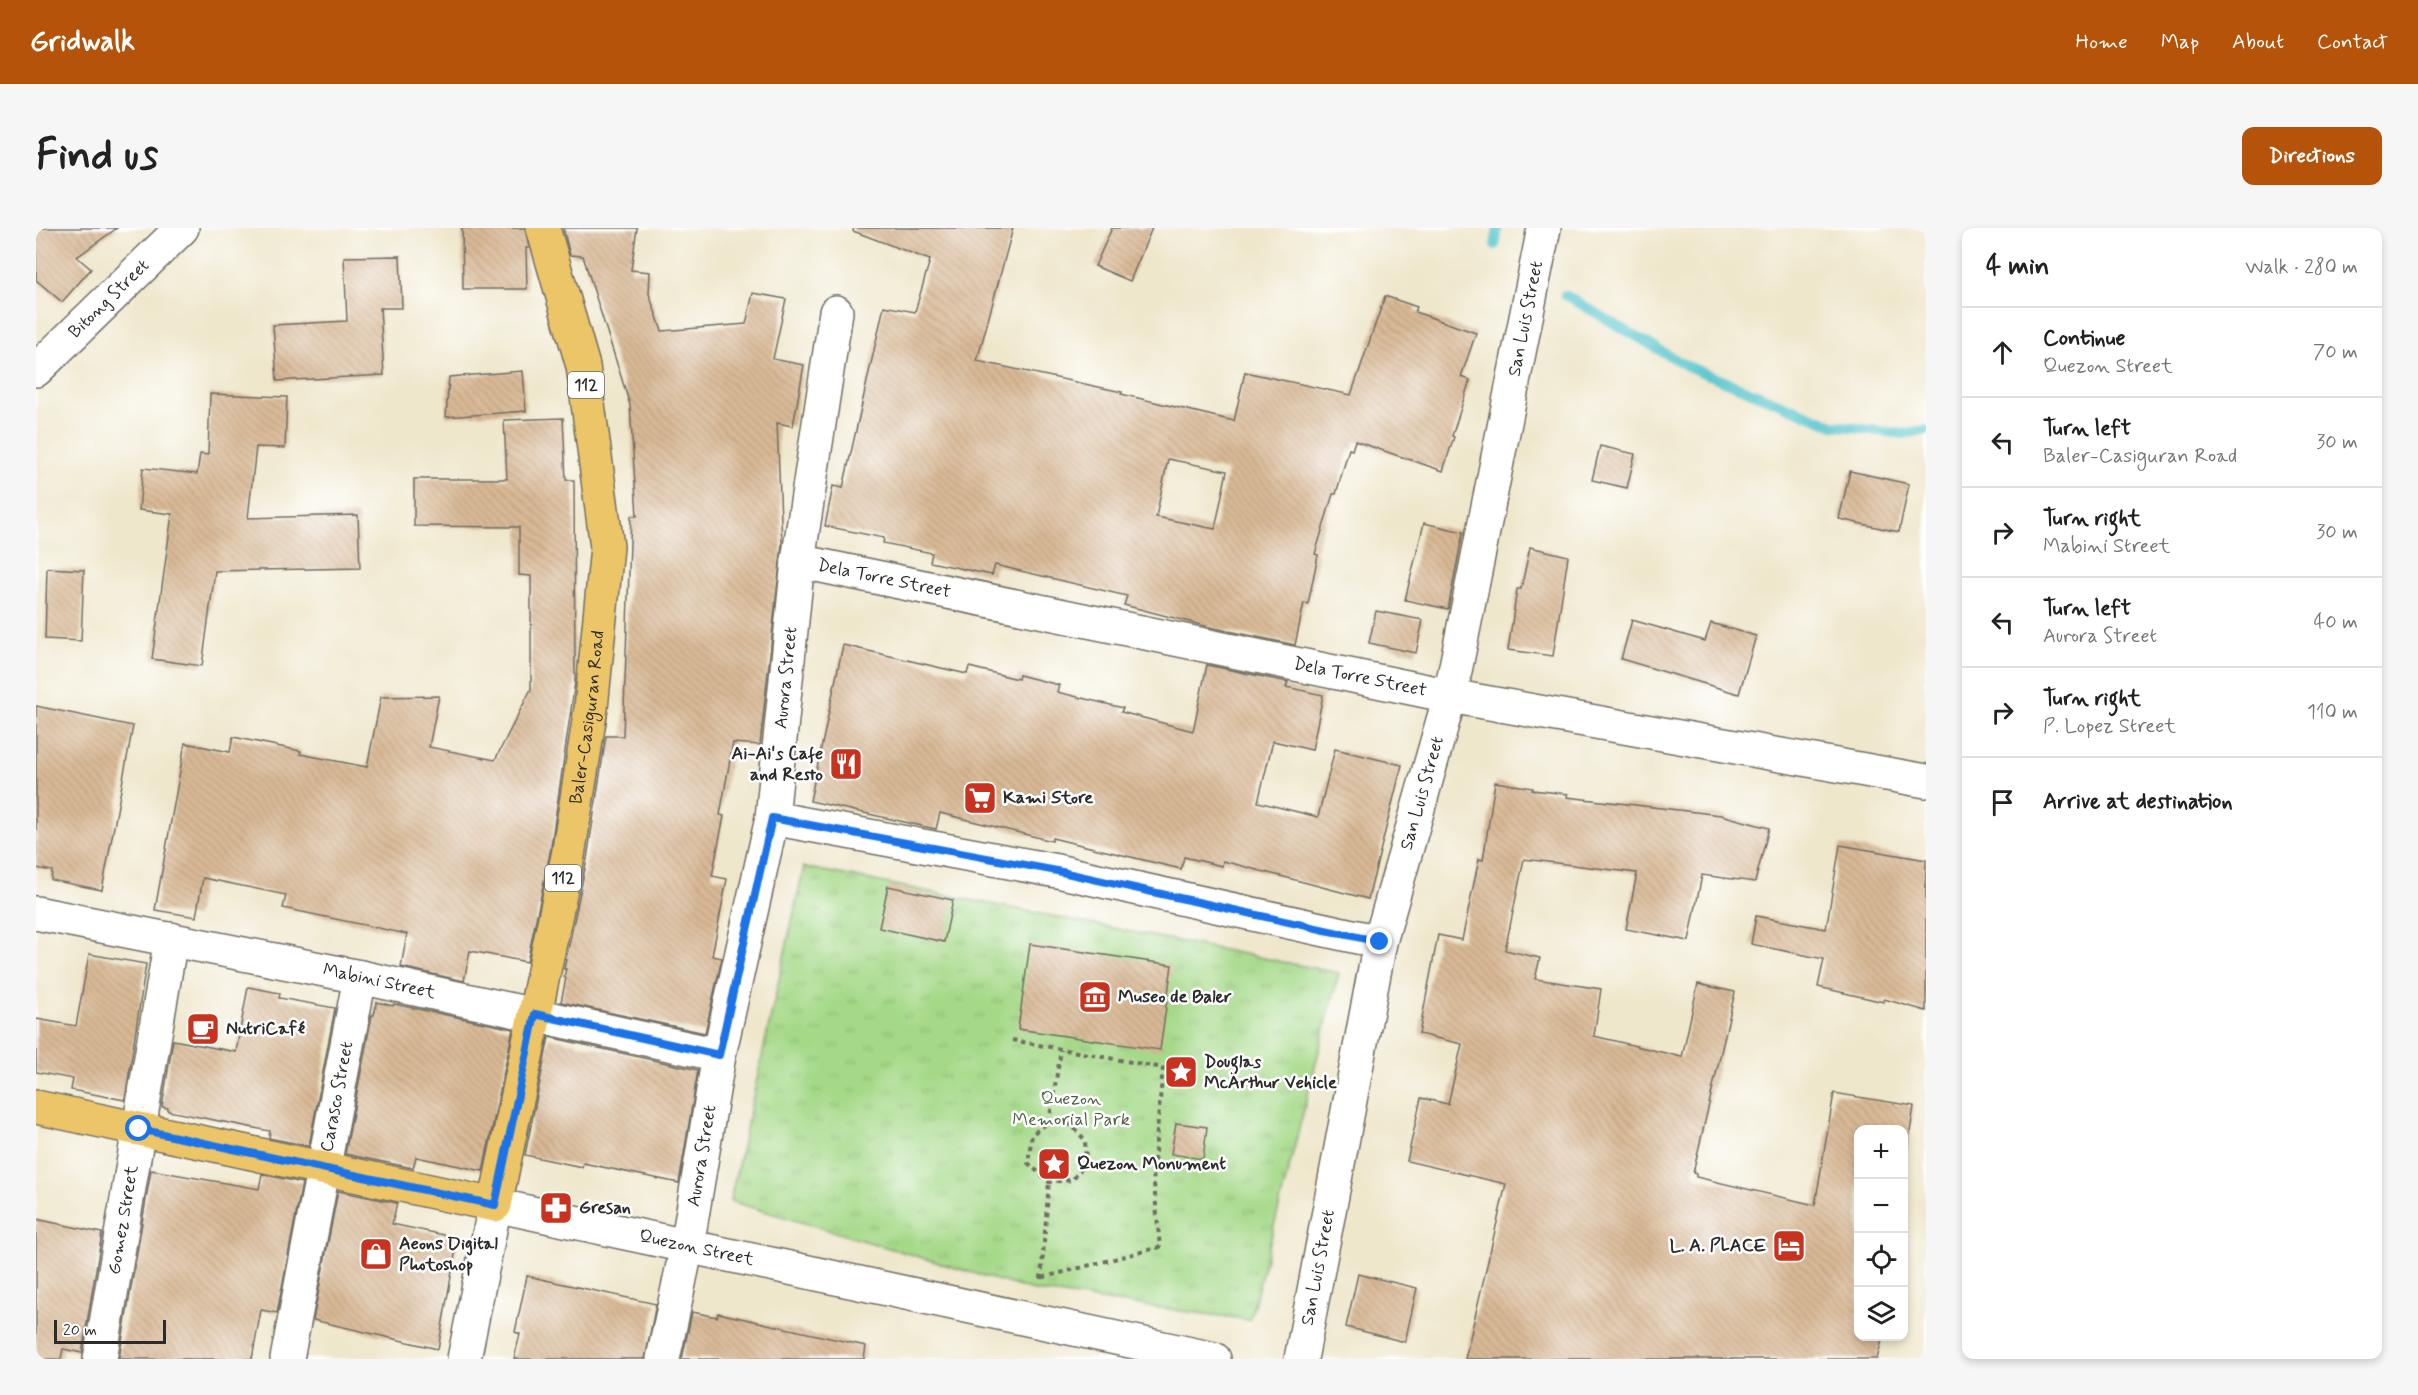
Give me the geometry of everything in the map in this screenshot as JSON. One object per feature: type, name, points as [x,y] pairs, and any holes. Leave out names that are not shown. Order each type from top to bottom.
[{"type":"main road","name":"Baler-Casiguran Road","points":[[495,1205],[570,844],[591,708],[607,547],[583,366],[543,228]]},
{"type":"main road","name":"Quezon Street","points":[[36,1107],[495,1205]]},
{"type":"street","name":"Bitong Street","points":[[36,370],[182,228]]},
{"type":"street","name":"San Luis Street","points":[[1301,1359],[1380,942],[1449,696],[1544,228]]},
{"type":"street","name":"Aurora Street","points":[[663,1359],[687,1246],[719,1055],[772,818],[798,561],[836,312]]},
{"type":"street","name":"Dela Torre Street","points":[[798,561],[1449,696],[1926,781]]},
{"type":"street","points":[[772,818],[1057,871],[1380,942]]},
{"type":"street","name":"Mabini Street","points":[[36,913],[360,977],[719,1055]]},
{"type":"street","name":"Gomez Street","points":[[100,1359],[171,939]]},
{"type":"street","name":"Carasco Street","points":[[287,1359],[360,977]]},
{"type":"street","points":[[464,1359],[495,1205]]},
{"type":"street","name":"Quezon Street","points":[[495,1205],[1214,1359]]},
{"type":"path","points":[[1012,1040],[1163,1068],[1153,1173],[1160,1247],[1041,1278]]},
{"type":"path","points":[[1049,1122],[1062,1050]]},
{"type":"path","points":[[1049,1122],[1071,1125],[1085,1140],[1086,1163],[1072,1179],[1049,1182],[1028,1163],[1032,1134],[1049,1122]]},
{"type":"path","points":[[1026,1319],[1034,1291],[1041,1278],[1049,1182]]},
{"type":"green space","name":"Quezon Memorial Park","points":[[804,867],[1339,973],[1250,1320],[1034,1291],[730,1201]]},
{"type":"building","points":[[36,228],[117,228],[77,257],[91,269],[62,302],[36,280]]},
{"type":"building","points":[[462,228],[525,228],[529,248],[526,248],[527,289],[463,289]]},
{"type":"building","points":[[563,228],[637,228],[631,270],[650,272],[649,294],[662,331],[746,324],[753,293],[786,299],[773,359],[804,365],[793,426],[777,423],[782,544],[760,745],[733,743],[720,815],[724,816],[712,876],[727,879],[712,956],[722,958],[705,1033],[561,1002],[566,978],[564,977],[566,969],[564,969],[587,859],[606,736],[623,736],[631,516],[637,516],[630,405],[583,256],[570,255]]},
{"type":"building","points":[[854,228],[1013,228],[977,361],[1122,392],[1121,394],[1234,421],[1245,372],[1351,395],[1385,296],[1417,307],[1415,312],[1476,333],[1461,377],[1470,380],[1443,471],[1355,441],[1352,450],[1349,449],[1336,494],[1333,494],[1315,554],[1318,555],[1308,604],[1304,603],[1295,645],[1205,626],[1124,605],[1127,596],[995,565],[992,575],[930,562],[932,553],[883,543],[884,538],[825,526],[833,486],[843,488],[884,306],[915,312],[930,260],[853,231]],"holes":[[[1168,459],[1227,471],[1215,529],[1156,517]]]},
{"type":"building","points":[[1112,228],[1152,228],[1130,281],[1095,266]]},
{"type":"building","points":[[400,256],[402,308],[380,308],[384,375],[277,381],[273,325],[347,321],[344,257]]},
{"type":"building","points":[[523,371],[526,411],[446,417],[449,377]]},
{"type":"building","points":[[210,394],[287,397],[285,448],[256,447],[248,518],[358,515],[360,568],[215,571],[202,666],[152,659],[172,514],[139,510],[143,468],[197,474],[200,454],[208,455]]},
{"type":"building","points":[[563,418],[566,480],[574,480],[575,682],[550,853],[527,962],[470,951],[464,981],[401,967],[407,934],[283,908],[286,895],[203,878],[196,917],[155,910],[185,743],[230,752],[233,737],[301,751],[300,754],[367,767],[381,697],[439,696],[429,747],[495,760],[531,689],[531,576],[519,575],[519,527],[414,526],[414,479],[507,479],[504,420]]},
{"type":"building","points":[[1600,446],[1635,454],[1627,488],[1592,480]]},
{"type":"building","points":[[1850,471],[1909,484],[1899,532],[1839,519]]},
{"type":"building","points":[[1424,523],[1463,532],[1448,609],[1405,600]]},
{"type":"building","points":[[1530,547],[1568,556],[1553,656],[1508,650],[1517,589],[1521,589]]},
{"type":"building","points":[[47,568],[84,570],[81,641],[45,639]]},
{"type":"building","points":[[1376,611],[1423,620],[1416,653],[1369,643]]},
{"type":"building","points":[[1632,620],[1705,641],[1711,623],[1756,636],[1739,694],[1621,659]]},
{"type":"building","points":[[843,645],[967,674],[969,667],[1018,679],[1019,675],[1059,685],[1057,692],[1123,708],[1121,712],[1193,731],[1207,665],[1288,682],[1286,687],[1323,695],[1312,750],[1273,741],[1258,802],[1318,817],[1335,749],[1402,765],[1368,899],[1223,861],[1222,866],[1184,857],[1181,869],[1052,838],[1052,841],[940,813],[936,829],[810,801]]},
{"type":"building","points":[[36,706],[133,726],[102,890],[51,880],[52,871],[36,868]]},
{"type":"building","points":[[1495,782],[1533,788],[1532,790],[1568,794],[1567,797],[1721,815],[1769,828],[1755,882],[1702,875],[1689,941],[1626,929],[1637,873],[1524,859],[1505,950],[1540,958],[1535,979],[1601,989],[1594,1036],[1682,1057],[1698,984],[1735,992],[1693,1173],[1696,1177],[1815,1205],[1834,1093],[1914,1106],[1908,1145],[1908,1125],[1854,1125],[1854,1341],[1882,1341],[1877,1359],[1465,1359],[1506,1184],[1407,1161],[1421,1098],[1448,1104],[1462,1044],[1419,1034],[1438,935],[1462,940],[1479,859],[1483,860]]},
{"type":"building","points":[[1840,845],[1926,860],[1926,1011],[1884,999],[1884,1002],[1818,987],[1824,959],[1751,944],[1756,916],[1826,929]]},
{"type":"building","points":[[888,886],[953,900],[944,942],[879,928]]},
{"type":"building","name":"Museo de Baler","points":[[1030,944],[1172,965],[1160,1050],[1018,1029]]},
{"type":"building","points":[[89,954],[146,964],[125,1100],[71,1090],[73,1079],[36,1072],[36,1019],[76,1026]]},
{"type":"building","points":[[248,987],[280,993],[279,998],[335,1008],[309,1146],[269,1138],[270,1131],[168,1111],[168,1108],[162,1107],[173,1040],[236,1052]]},
{"type":"building","points":[[377,1002],[513,1029],[483,1171],[416,1157],[413,1168],[345,1154],[372,1015],[374,1015]]},
{"type":"building","points":[[549,1037],[698,1070],[679,1183],[583,1163],[582,1167],[525,1155]]},
{"type":"building","points":[[1176,1123],[1207,1127],[1203,1159],[1171,1154]]},
{"type":"building","points":[[151,1170],[259,1189],[262,1174],[302,1183],[277,1313],[261,1310],[252,1359],[119,1359]]},
{"type":"building","points":[[338,1191],[397,1203],[392,1224],[458,1238],[438,1349],[313,1320]]},
{"type":"building","points":[[36,1219],[102,1233],[82,1353],[63,1349],[61,1359],[36,1359]]},
{"type":"building","points":[[1358,1274],[1417,1288],[1405,1342],[1346,1327]]},
{"type":"building","points":[[527,1276],[656,1304],[645,1359],[514,1359],[520,1334],[515,1332]]},
{"type":"building","points":[[692,1312],[717,1317],[718,1313],[866,1346],[864,1359],[682,1359]]},
{"type":"waterway","points":[[1495,245],[1498,228]]},
{"type":"waterway","points":[[1565,295],[1687,366],[1833,425],[1903,434],[1926,430]]},
{"type":"place","name":"Ai-Ai's Cafe and Resto","points":[[846,764]]},
{"type":"place","name":"Kami Store","points":[[980,798]]},
{"type":"place","name":"Museo de Baler","points":[[1095,997]]},
{"type":"place","name":"NutriCafé","points":[[203,1029]]},
{"type":"place","name":"Douglas McArthur Vehicle","points":[[1181,1072]]},
{"type":"place","name":"Quezon Monument","points":[[1054,1164]]},
{"type":"place","name":"Gresan","points":[[556,1208]]},
{"type":"place","name":"L. A. PLACE","points":[[1789,1246]]},
{"type":"place","name":"Aeons Digital Photoshop","points":[[376,1254]]},
{"type":"route","points":[[139,1129],[495,1205],[535,1014],[719,1055],[772,818],[1057,871],[1380,942]]}]
